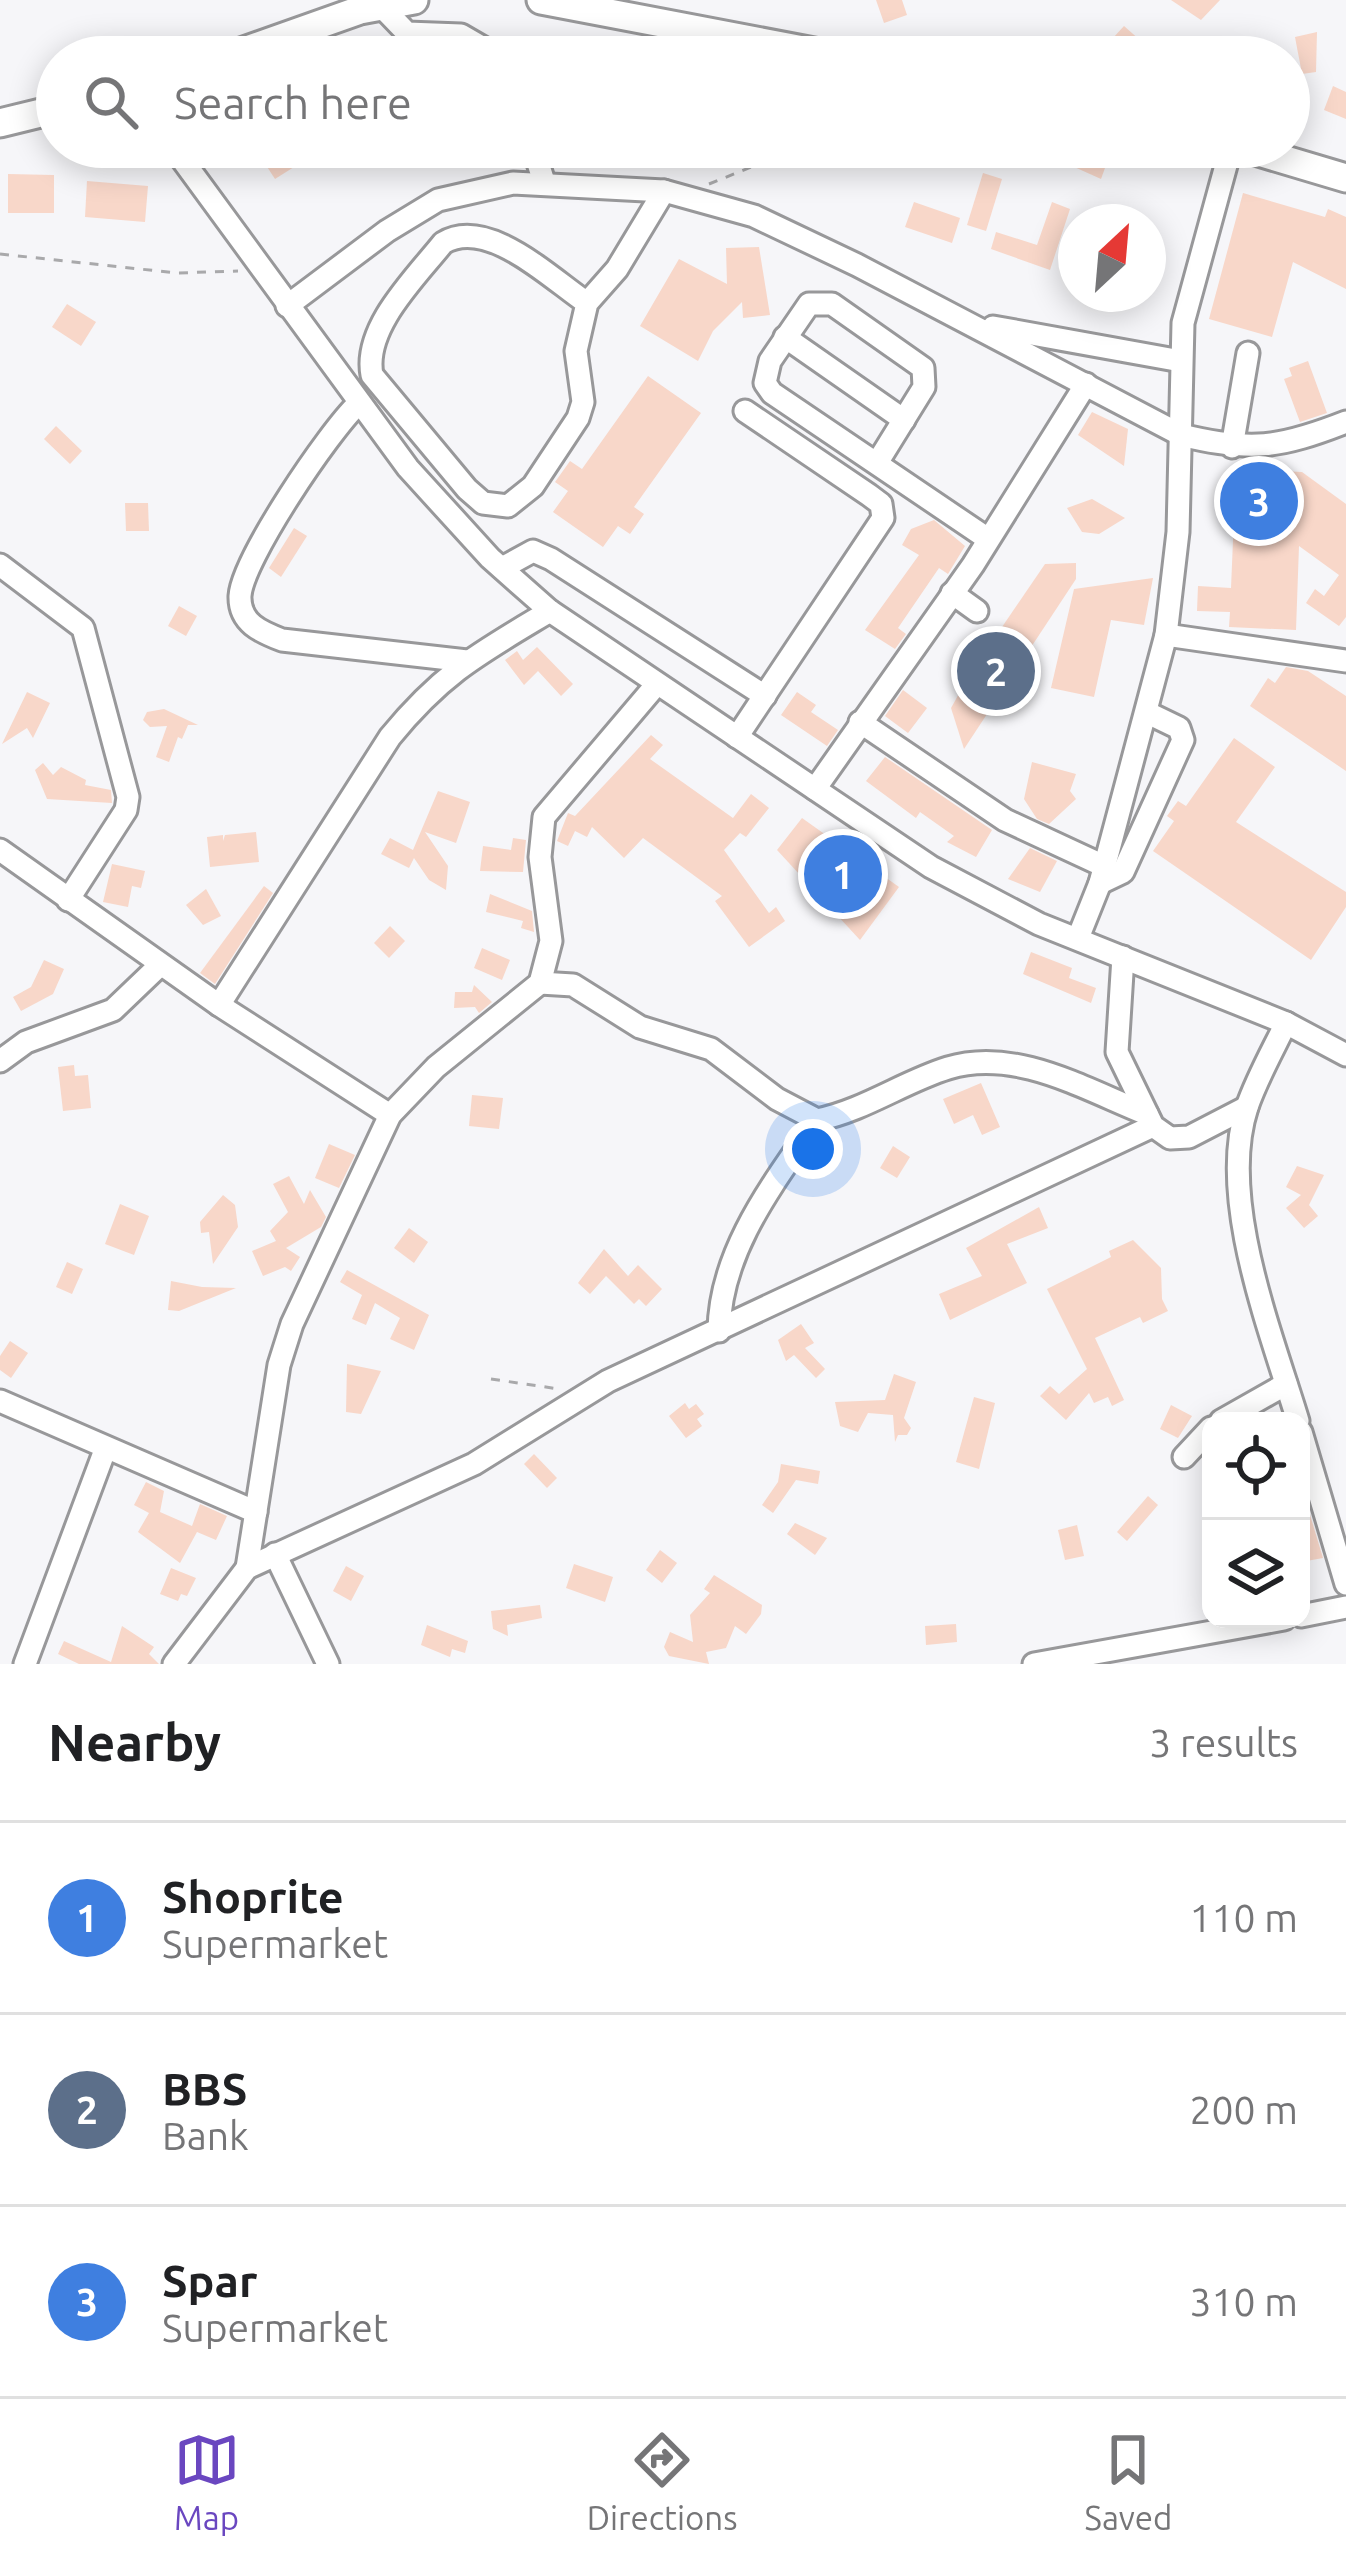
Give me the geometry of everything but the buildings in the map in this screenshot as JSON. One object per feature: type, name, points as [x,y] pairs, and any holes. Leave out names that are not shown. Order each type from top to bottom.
[{"type":"main road","points":[[271,36],[324,11],[414,0]]},
{"type":"main road","points":[[541,0],[596,4],[743,36]]},
{"type":"main road","points":[[0,123],[36,115]]},
{"type":"main road","points":[[1310,167],[1346,178]]},
{"type":"street","points":[[381,6],[407,33],[463,36]]},
{"type":"street","points":[[188,168],[408,468],[502,568],[550,611],[931,867],[1078,938],[1286,1023],[1346,1054]]},
{"type":"street","points":[[540,168],[544,182]]},
{"type":"street","points":[[1078,938],[1102,875],[1166,635],[1178,532],[1183,323],[1226,168]]},
{"type":"street","points":[[287,306],[387,231],[438,200],[484,187],[544,182],[674,194],[754,216],[972,324],[1180,435],[1232,447],[1271,448],[1346,422]]},
{"type":"street","points":[[587,302],[484,236],[458,234],[430,258],[375,338],[368,356],[372,375],[466,489],[484,503],[508,506],[532,486],[578,418],[583,402],[576,351],[587,302],[674,194]]},
{"type":"street","points":[[877,463],[927,377],[915,358],[820,301],[802,310],[784,337],[765,376],[772,393],[988,539]]},
{"type":"street","points":[[972,324],[1181,362]]},
{"type":"street","points":[[784,337],[904,420]]},
{"type":"street","points":[[1232,447],[1248,353]]},
{"type":"street","points":[[815,789],[952,593],[1086,384]]},
{"type":"street","points":[[358,404],[326,436],[249,568],[240,595],[243,614],[256,631],[282,640],[467,661]]},
{"type":"street","points":[[737,736],[883,518],[880,505],[869,495],[745,411]]},
{"type":"street","points":[[502,568],[533,551],[550,559],[765,696]]},
{"type":"street","points":[[0,565],[82,628],[128,797],[126,810],[68,900]]},
{"type":"street","points":[[952,593],[977,611]]},
{"type":"street","points":[[219,1005],[390,737],[434,684],[550,611]]},
{"type":"street","points":[[1166,635],[1346,661]]},
{"type":"street","points":[[247,1568],[279,1365],[292,1324],[389,1115],[436,1067],[540,983],[551,941],[540,857],[544,817],[656,685]]},
{"type":"street","points":[[860,722],[1006,820],[1102,875],[1124,872],[1183,740],[1179,728],[1148,713]]},
{"type":"street","points":[[0,850],[219,1005],[389,1115]]},
{"type":"street","points":[[1123,957],[1117,1052],[1150,1120]]},
{"type":"street","points":[[0,1061],[26,1042],[113,1010],[160,964]]},
{"type":"street","points":[[540,983],[583,989],[640,1027],[711,1049],[778,1099],[817,1120]]},
{"type":"street","points":[[1286,1023],[1247,1107],[1238,1150],[1239,1197],[1295,1412]]},
{"type":"street","points":[[719,1331],[719,1306],[736,1251],[817,1120],[868,1106],[960,1065],[1031,1067],[1150,1120],[1170,1138],[1189,1137],[1247,1107]]},
{"type":"street","points":[[174,1664],[247,1568],[389,1507],[474,1464],[608,1381],[1150,1120]]},
{"type":"street","points":[[1237,1412],[1286,1384]]},
{"type":"street","points":[[0,1401],[256,1512]]},
{"type":"street","points":[[1184,1457],[1202,1438]]},
{"type":"street","points":[[25,1664],[105,1450]]},
{"type":"street","points":[[1310,1462],[1346,1582]]},
{"type":"street","points":[[275,1554],[328,1664]]},
{"type":"street","points":[[1310,1614],[1346,1607]]},
{"type":"street","points":[[1034,1664],[1234,1628]]},
{"type":"path","points":[[674,194],[745,168]]},
{"type":"path","points":[[0,254],[177,273],[224,275],[258,267]]},
{"type":"path","points":[[491,1379],[560,1389],[608,1381]]},
{"type":"place","name":"Spar","points":[[1259,501]]},
{"type":"place","name":"BBS","points":[[996,671]]},
{"type":"place","name":"Shoprite","points":[[843,874]]}]
